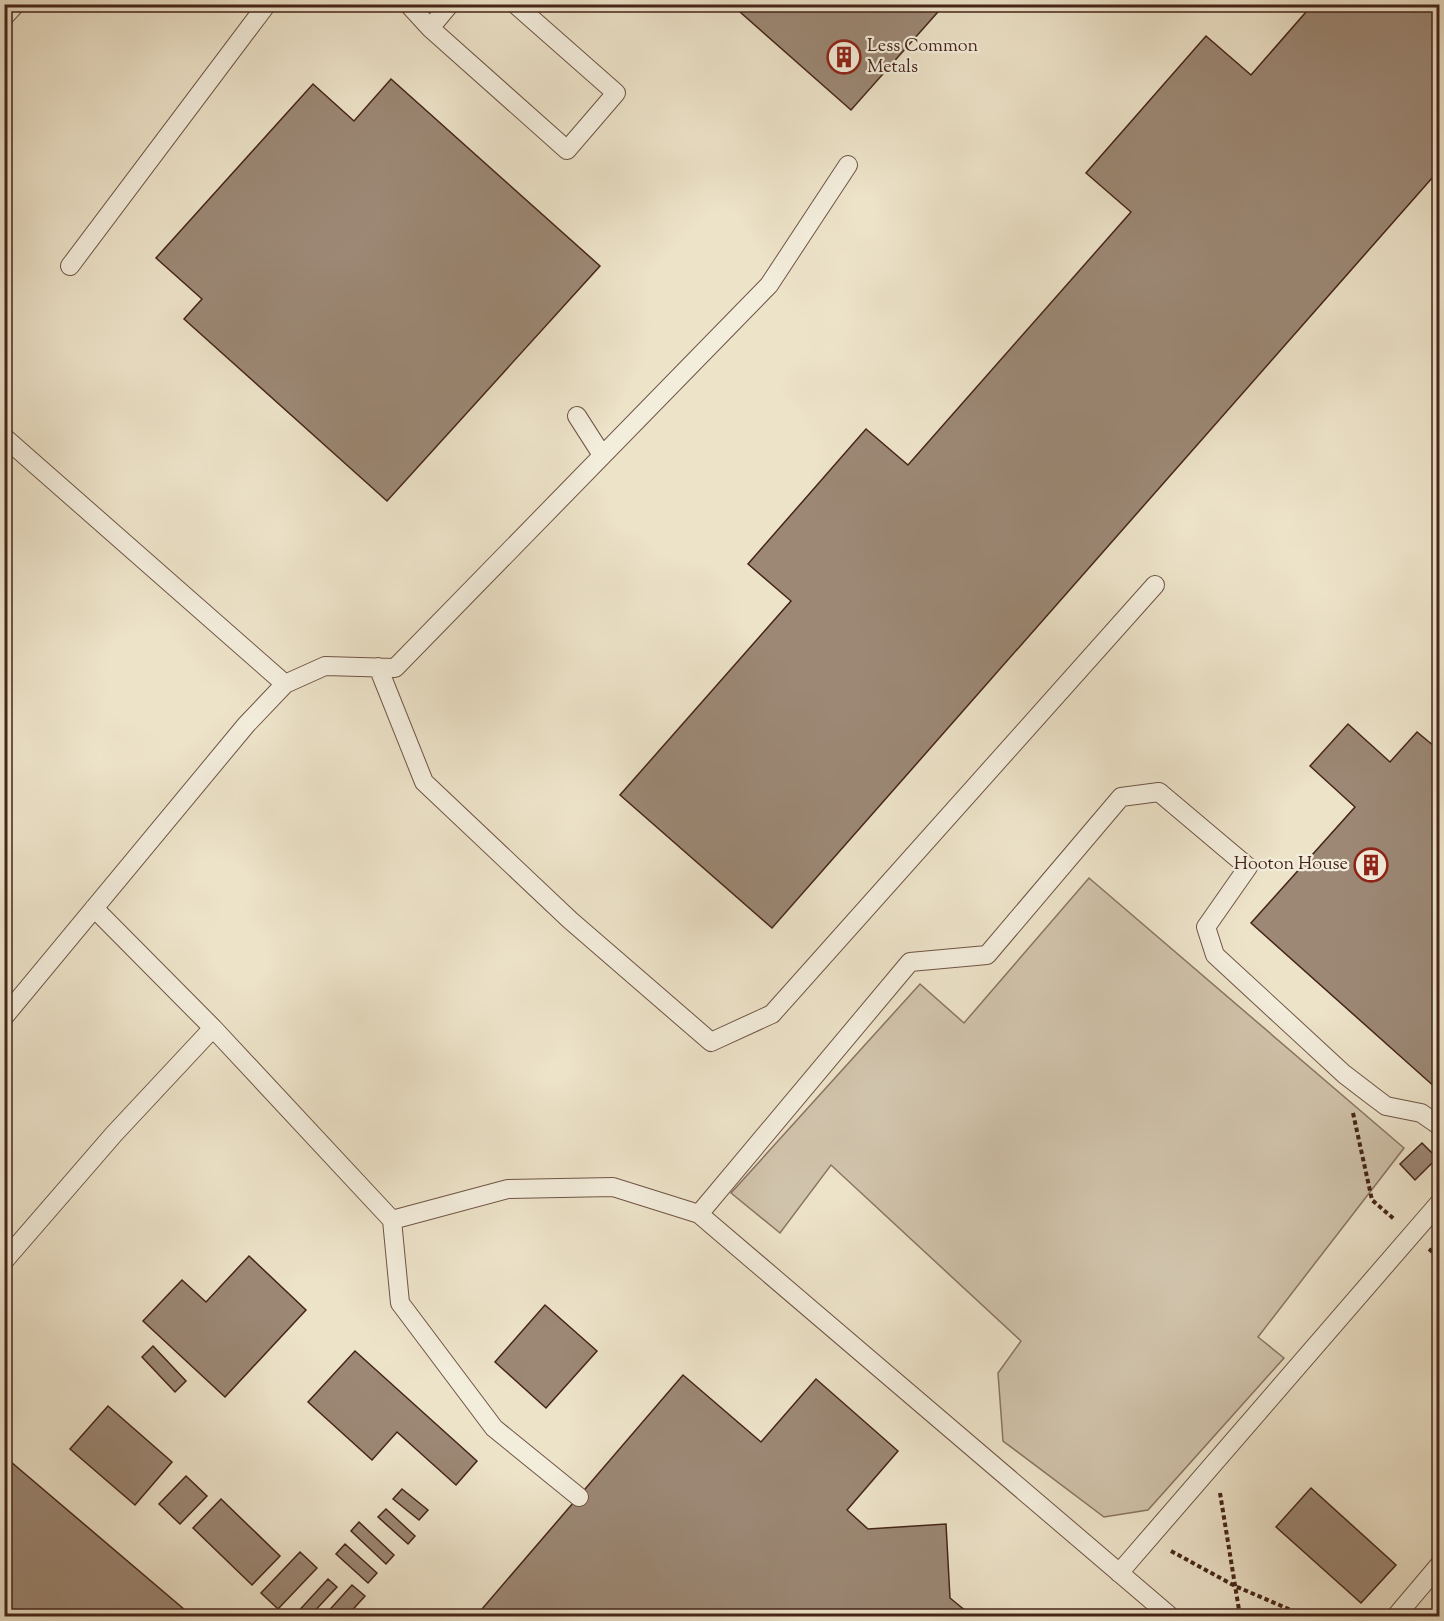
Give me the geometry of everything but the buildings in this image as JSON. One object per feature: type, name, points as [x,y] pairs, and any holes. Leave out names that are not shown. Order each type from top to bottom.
[{"type":"lane","points":[[4,17],[16,4]]},
{"type":"lane","points":[[70,266],[267,4]]},
{"type":"lane","points":[[408,4],[430,28],[567,150],[616,93],[515,4]]},
{"type":"lane","points":[[430,28],[450,4]]},
{"type":"lane","points":[[4,1017],[246,725],[285,684],[324,666],[395,668],[769,285],[848,165]]},
{"type":"lane","points":[[577,416],[602,455]]},
{"type":"lane","points":[[4,437],[285,684]]},
{"type":"lane","points":[[378,667],[424,782],[570,920],[711,1042],[772,1014],[1155,585]]},
{"type":"lane","points":[[699,1214],[910,962],[987,955],[1121,797],[1159,792],[1248,867],[1206,927],[1215,955],[1344,1074],[1386,1106],[1421,1113],[1440,1126]]},
{"type":"lane","points":[[94,909],[213,1028],[392,1220],[400,1303],[494,1428],[579,1497]]},
{"type":"lane","points":[[4,1261],[114,1134],[213,1028]]},
{"type":"lane","points":[[392,1220],[508,1189],[613,1187],[699,1214],[1170,1617]]},
{"type":"lane","points":[[1119,1573],[1440,1202]]},
{"type":"lane","points":[[1396,1617],[1440,1564]]},
{"type":"path","points":[[1344,1074],[1372,1200],[1440,1258]]},
{"type":"path","points":[[1215,1463],[1240,1617]]},
{"type":"path","points":[[1153,1534],[1170,1551],[1235,1586],[1305,1617]]},
{"type":"shaded area","points":[[1089,878],[1404,1148],[1258,1337],[1284,1358],[1148,1510],[1104,1517],[1003,1441],[998,1373],[1021,1341],[831,1165],[780,1233],[731,1193],[920,984],[964,1023]]},
{"type":"place","name":"Less Common Metals","points":[[844,57]]},
{"type":"place","name":"Hooton House","points":[[1371,865]]}]
